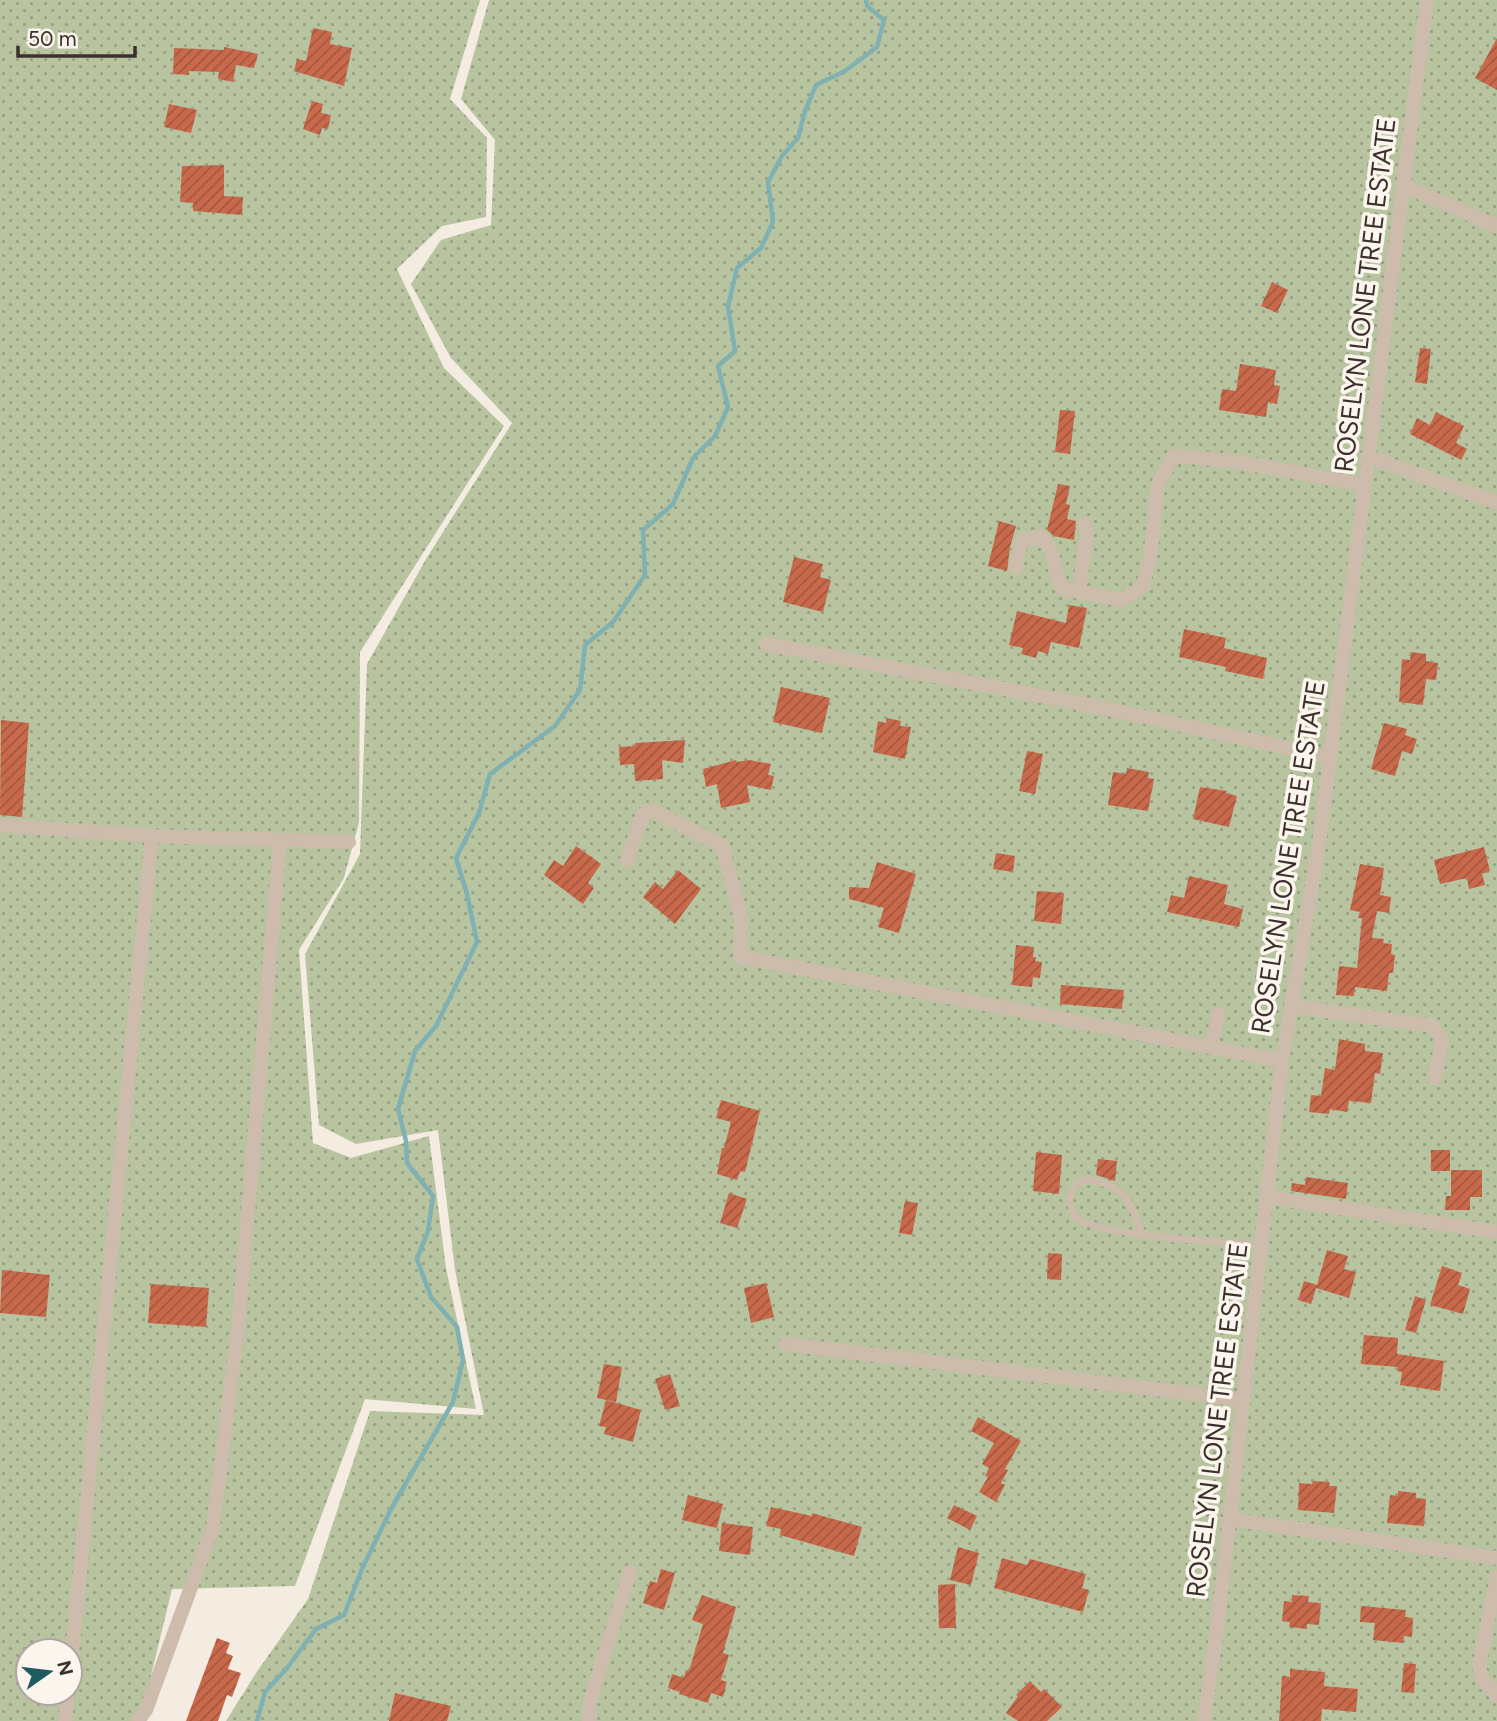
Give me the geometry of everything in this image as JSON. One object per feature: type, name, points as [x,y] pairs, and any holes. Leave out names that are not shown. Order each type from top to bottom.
[{"type":"street","name":"ROSELYN LONE TREE ESTATE","points":[[1204,1721],[1230,1519],[1282,1061],[1319,844],[1426,0]]},
{"type":"street","points":[[1404,186],[1497,226]]},
{"type":"street","points":[[1016,567],[1023,540],[1041,537],[1051,548],[1061,586],[1122,600],[1143,586],[1151,551],[1158,484],[1174,456],[1218,459],[1365,485]]},
{"type":"street","points":[[1369,457],[1497,503]]},
{"type":"street","points":[[1079,592],[1087,531],[1085,524]]},
{"type":"street","points":[[766,644],[1094,706],[1329,757]]},
{"type":"street","points":[[627,860],[642,816],[646,812],[653,811],[722,846],[741,918],[740,957],[1282,1061]]},
{"type":"street","points":[[0,825],[152,836],[349,842]]},
{"type":"street","points":[[74,1637],[152,836]]},
{"type":"street","points":[[138,1721],[146,1710],[212,1527],[238,1328],[280,841]]},
{"type":"street","points":[[1291,1006],[1433,1026],[1443,1041],[1435,1078]]},
{"type":"street","points":[[1212,1047],[1217,1014]]},
{"type":"street","points":[[1267,1197],[1497,1232]]},
{"type":"street","points":[[786,1344],[1244,1400]]},
{"type":"street","points":[[1230,1519],[1497,1558]]},
{"type":"street","points":[[589,1721],[590,1702],[630,1572]]},
{"type":"street","points":[[1497,1577],[1479,1666],[1482,1678],[1497,1696]]},
{"type":"lane","points":[[1143,1236],[1130,1204],[1121,1191],[1111,1184],[1096,1180],[1084,1180],[1075,1186],[1069,1196],[1075,1217],[1085,1223],[1143,1236],[1261,1245]]},
{"type":"green space","points":[[0,0],[480,0],[450,99],[487,138],[486,217],[442,226],[397,269],[444,368],[504,426],[360,652],[359,822],[344,878],[299,950],[313,1143],[351,1158],[429,1136],[446,1268],[476,1409],[365,1399],[295,1586],[172,1589],[140,1721],[0,1721]]},
{"type":"green space","points":[[489,0],[1497,0],[1497,1721],[226,1721],[308,1599],[370,1411],[484,1415],[455,1270],[438,1130],[356,1144],[319,1125],[305,954],[360,854],[367,664],[426,559],[512,423],[451,358],[411,284],[441,240],[491,225],[495,140],[461,99]]},
{"type":"building","points":[[313,28],[332,32],[330,44],[352,48],[344,86],[294,71],[297,59],[306,61]]},
{"type":"building","points":[[1497,38],[1497,90],[1475,78]]},
{"type":"building","points":[[224,47],[258,54],[254,68],[236,65],[233,82],[218,79],[219,72],[189,71],[189,75],[173,74],[174,48],[224,50]]},
{"type":"building","points":[[312,101],[323,104],[321,113],[331,115],[328,129],[322,128],[320,135],[303,129]]},
{"type":"building","points":[[169,104],[197,110],[191,133],[164,127]]},
{"type":"building","points":[[224,165],[224,196],[243,197],[242,215],[193,211],[193,203],[180,202],[182,166]]},
{"type":"building","points":[[1272,282],[1288,290],[1277,313],[1261,306]]},
{"type":"building","points":[[1420,348],[1431,349],[1427,384],[1415,382]]},
{"type":"building","points":[[1240,364],[1276,370],[1274,385],[1280,386],[1277,404],[1268,402],[1266,417],[1219,410],[1222,389],[1236,391]]},
{"type":"building","points":[[1060,410],[1075,411],[1070,454],[1055,452]]},
{"type":"building","points":[[1436,412],[1464,426],[1456,443],[1467,449],[1461,460],[1410,434],[1417,418],[1430,425]]},
{"type":"building","points":[[1058,484],[1070,486],[1066,504],[1070,505],[1067,519],[1076,521],[1074,540],[1054,536],[1047,530]]},
{"type":"building","points":[[999,521],[1016,526],[1007,571],[988,566]]},
{"type":"building","points":[[794,557],[823,564],[820,577],[831,580],[823,612],[783,602]]},
{"type":"building","points":[[1069,605],[1087,608],[1079,648],[1051,642],[1048,654],[1038,651],[1036,658],[1021,654],[1023,648],[1009,645],[1017,611],[1066,623]]},
{"type":"building","points":[[1184,629],[1226,638],[1224,648],[1267,658],[1263,679],[1225,671],[1226,667],[1179,657]]},
{"type":"building","points":[[1411,652],[1426,654],[1426,661],[1438,663],[1436,680],[1426,679],[1423,705],[1399,702],[1402,659],[1410,660]]},
{"type":"building","points":[[781,687],[830,698],[822,733],[773,722]]},
{"type":"building","points":[[887,718],[901,721],[900,726],[911,727],[905,759],[873,752],[878,721],[886,723]]},
{"type":"building","points":[[1,720],[29,723],[22,817],[0,815]]},
{"type":"building","points":[[1384,723],[1407,729],[1405,735],[1417,739],[1412,754],[1402,751],[1395,776],[1371,769]]},
{"type":"building","points":[[685,740],[683,763],[662,760],[663,779],[635,781],[634,764],[620,765],[619,747],[635,746],[635,743]]},
{"type":"building","points":[[1027,751],[1043,754],[1035,794],[1019,791]]},
{"type":"building","points":[[736,760],[771,764],[768,775],[774,776],[771,790],[747,785],[750,802],[721,808],[717,784],[706,787],[703,769]]},
{"type":"building","points":[[1127,768],[1149,772],[1148,778],[1154,779],[1148,811],[1108,805],[1113,772],[1126,774]]},
{"type":"building","points":[[1200,787],[1227,791],[1226,793],[1237,796],[1229,827],[1193,819]]},
{"type":"building","points":[[576,846],[601,864],[588,883],[594,888],[583,904],[544,875],[554,860],[563,866]]},
{"type":"building","points":[[1484,847],[1490,871],[1482,874],[1485,885],[1469,889],[1467,878],[1440,884],[1434,860]]},
{"type":"building","points":[[996,853],[1015,856],[1013,872],[993,869]]},
{"type":"building","points":[[877,862],[916,874],[899,933],[878,927],[884,908],[849,899],[849,887],[869,888]]},
{"type":"building","points":[[1360,864],[1384,868],[1380,895],[1391,897],[1389,913],[1377,911],[1372,938],[1384,939],[1383,943],[1392,944],[1391,954],[1395,955],[1393,973],[1389,973],[1387,991],[1355,987],[1354,996],[1336,995],[1339,966],[1357,968],[1362,918],[1358,918],[1360,912],[1350,910]]},
{"type":"building","points":[[678,870],[701,889],[675,924],[643,897],[655,882],[663,889]]},
{"type":"building","points":[[1189,876],[1228,885],[1224,904],[1243,909],[1239,927],[1167,912],[1171,895],[1184,898]]},
{"type":"building","points":[[1037,891],[1064,893],[1061,924],[1034,921]]},
{"type":"building","points":[[1016,945],[1034,947],[1035,961],[1042,962],[1040,978],[1033,977],[1032,987],[1012,985]]},
{"type":"building","points":[[1061,985],[1124,990],[1122,1009],[1060,1004]]},
{"type":"building","points":[[1339,1039],[1365,1044],[1365,1051],[1383,1053],[1380,1074],[1375,1073],[1371,1103],[1349,1101],[1347,1112],[1330,1109],[1329,1114],[1309,1112],[1311,1095],[1321,1096],[1325,1068],[1335,1070]]},
{"type":"building","points":[[721,1100],[760,1111],[745,1172],[740,1171],[737,1180],[717,1174],[731,1122],[716,1118]]},
{"type":"building","points":[[1431,1150],[1450,1150],[1450,1171],[1431,1171]]},
{"type":"building","points":[[1036,1152],[1062,1155],[1059,1194],[1033,1191]]},
{"type":"building","points":[[1098,1159],[1117,1161],[1115,1181],[1096,1175]]},
{"type":"building","points":[[1451,1170],[1482,1170],[1482,1197],[1470,1197],[1470,1210],[1445,1210],[1446,1196],[1451,1196]]},
{"type":"building","points":[[1306,1177],[1348,1183],[1346,1199],[1291,1191],[1292,1183],[1305,1185]]},
{"type":"building","points":[[729,1193],[747,1199],[737,1228],[720,1223]]},
{"type":"building","points":[[905,1201],[918,1203],[912,1235],[899,1233]]},
{"type":"building","points":[[1327,1250],[1348,1256],[1344,1269],[1356,1272],[1349,1298],[1316,1288],[1311,1304],[1298,1300],[1304,1281],[1317,1285]]},
{"type":"building","points":[[1048,1253],[1062,1254],[1061,1280],[1047,1279]]},
{"type":"building","points":[[1442,1266],[1462,1273],[1458,1285],[1470,1289],[1463,1314],[1430,1305]]},
{"type":"building","points":[[2,1270],[50,1275],[46,1317],[0,1313]]},
{"type":"building","points":[[766,1283],[774,1317],[751,1323],[744,1288]]},
{"type":"building","points":[[151,1284],[209,1288],[206,1327],[148,1323]]},
{"type":"building","points":[[1415,1296],[1426,1300],[1416,1333],[1405,1330]]},
{"type":"building","points":[[1364,1335],[1398,1338],[1397,1354],[1444,1361],[1440,1391],[1400,1385],[1402,1372],[1397,1371],[1398,1367],[1361,1364]]},
{"type":"building","points":[[604,1364],[622,1367],[616,1402],[597,1398]]},
{"type":"building","points":[[670,1374],[680,1406],[665,1410],[655,1379]]},
{"type":"building","points":[[606,1400],[641,1410],[633,1442],[604,1434],[606,1427],[599,1426]]},
{"type":"building","points":[[978,1417],[1021,1441],[1005,1469],[1008,1470],[1001,1483],[1005,1485],[996,1502],[979,1492],[988,1477],[985,1476],[989,1468],[982,1464],[994,1443],[971,1431]]},
{"type":"building","points":[[1313,1481],[1330,1482],[1329,1486],[1337,1486],[1334,1513],[1298,1510],[1299,1483],[1312,1484]]},
{"type":"building","points":[[1398,1491],[1416,1493],[1416,1498],[1426,1499],[1424,1526],[1387,1523],[1390,1495],[1398,1496]]},
{"type":"building","points":[[688,1495],[723,1504],[717,1528],[682,1520]]},
{"type":"building","points":[[954,1505],[977,1516],[970,1530],[947,1518]]},
{"type":"building","points":[[771,1507],[812,1516],[812,1513],[862,1527],[854,1556],[780,1535],[781,1529],[766,1526]]},
{"type":"building","points":[[722,1523],[753,1527],[750,1555],[719,1551]]},
{"type":"building","points":[[958,1547],[979,1553],[971,1585],[950,1580]]},
{"type":"building","points":[[1002,1558],[1027,1565],[1030,1559],[1086,1574],[1082,1588],[1089,1590],[1083,1612],[994,1588]]},
{"type":"building","points":[[661,1569],[675,1573],[664,1610],[643,1603],[650,1581],[657,1583]]},
{"type":"building","points":[[955,1584],[956,1628],[939,1628],[938,1585]]},
{"type":"building","points":[[702,1595],[736,1607],[723,1653],[729,1655],[721,1680],[727,1682],[723,1697],[711,1693],[708,1703],[668,1688],[672,1674],[684,1678],[686,1670],[689,1671],[703,1624],[692,1620]]},
{"type":"building","points":[[1292,1595],[1309,1596],[1308,1602],[1321,1603],[1319,1625],[1307,1624],[1307,1629],[1289,1627],[1290,1622],[1282,1621],[1284,1601],[1292,1602]]},
{"type":"building","points":[[1361,1606],[1406,1610],[1405,1617],[1413,1618],[1412,1637],[1404,1636],[1403,1643],[1373,1640],[1375,1623],[1360,1622]]},
{"type":"building","points":[[217,1638],[230,1643],[226,1653],[233,1656],[228,1669],[241,1673],[232,1697],[227,1695],[218,1721],[186,1721]]},
{"type":"building","points":[[1404,1663],[1416,1664],[1414,1693],[1401,1692]]},
{"type":"building","points":[[1290,1669],[1325,1672],[1324,1686],[1358,1689],[1356,1712],[1322,1709],[1321,1721],[1279,1721],[1282,1676],[1290,1677]]},
{"type":"building","points":[[1030,1681],[1041,1692],[1044,1689],[1062,1707],[1047,1721],[1018,1721],[1006,1713],[1018,1696],[1016,1695]]},
{"type":"building","points":[[395,1693],[451,1706],[447,1721],[389,1721]]},
{"type":"waterway","points":[[257,1721],[265,1692],[316,1629],[344,1615],[362,1569],[391,1509],[453,1402],[463,1360],[457,1327],[431,1297],[417,1259],[428,1231],[433,1196],[407,1163],[406,1141],[398,1109],[415,1051],[436,1026],[477,942],[456,858],[479,813],[490,774],[555,726],[580,690],[585,645],[613,622],[645,575],[643,530],[673,504],[693,458],[715,436],[728,407],[718,366],[735,351],[728,307],[737,268],[761,248],[773,222],[768,182],[782,156],[798,138],[816,85],[845,71],[877,47],[884,20],[867,6],[866,0]]}]
